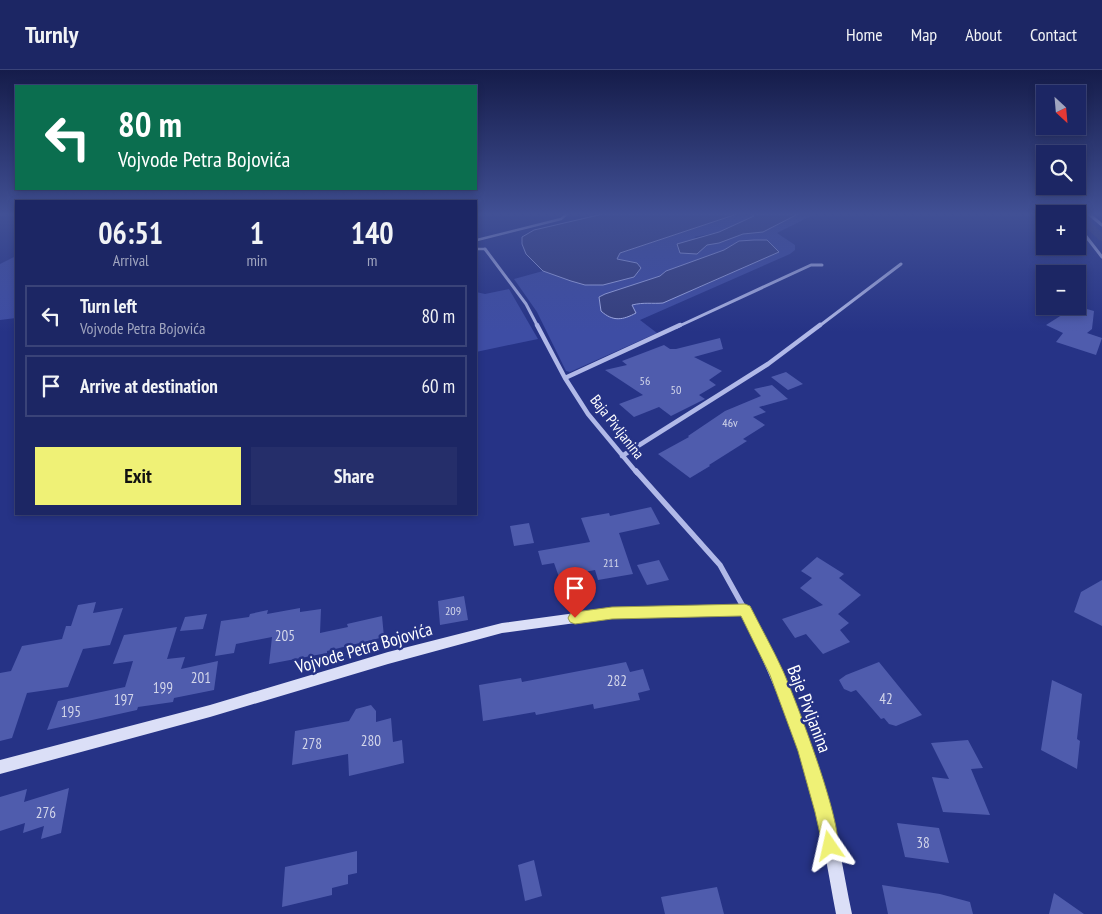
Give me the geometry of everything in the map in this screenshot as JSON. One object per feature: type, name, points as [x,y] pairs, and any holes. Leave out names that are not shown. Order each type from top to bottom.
[{"type":"street","name":"Baja Pivljanina","points":[[488,253],[526,304],[588,414],[622,456],[720,565],[745,610]]},
{"type":"street","points":[[622,456],[768,364],[901,264]]},
{"type":"street","points":[[566,378],[811,265],[822,265]]},
{"type":"street","name":"Vojvode Petra Bojovića","points":[[0,767],[210,711],[388,658],[502,628],[612,613],[745,610]]},
{"type":"street","name":"Baje Pivljanina","points":[[745,610],[776,674],[806,751],[824,812],[844,914]]},
{"type":"shaded area","points":[[620,253],[715,253],[666,271],[632,305],[646,302],[653,304],[698,288],[776,253],[791,253],[640,320],[657,333],[570,372],[566,371],[537,312],[514,279],[543,271],[585,285],[603,285],[637,263],[616,259]]},
{"type":"shaded area","points":[[620,253],[617,259],[637,263],[641,268],[634,277],[603,285],[585,285],[543,271],[526,254]]},
{"type":"shaded area","points":[[715,253],[776,253],[663,303],[632,305],[636,313],[627,317],[618,319],[605,315],[601,311],[599,297],[660,276],[666,271]]},
{"type":"shaded area","points":[[15,256],[15,318],[0,320],[0,264]]},
{"type":"shaded area","points":[[509,289],[538,339],[477,352],[477,292],[485,294]]},
{"type":"building","points":[[1086,309],[1094,311],[1092,329],[1087,333],[1102,338],[1096,355],[1056,342],[1063,333],[1046,325],[1062,315],[1086,315]]},
{"type":"building","points":[[720,338],[723,349],[694,357],[722,371],[709,380],[716,385],[699,395],[705,399],[671,416],[659,407],[634,417],[619,404],[643,395],[605,370],[627,365],[622,361],[664,345],[670,349],[676,349]]},
{"type":"building","points":[[786,372],[803,384],[788,390],[771,377]]},
{"type":"building","points":[[772,385],[788,399],[759,407],[766,412],[753,417],[765,425],[743,439],[747,441],[710,466],[690,478],[658,454],[689,437],[725,411],[761,396],[754,389]]},
{"type":"building","points":[[651,507],[660,524],[619,533],[633,574],[598,580],[595,570],[559,577],[554,563],[542,565],[538,551],[590,542],[581,518],[609,513],[610,516]]},
{"type":"building","points":[[529,523],[534,543],[514,546],[510,526]]},
{"type":"building","points":[[817,557],[844,574],[839,578],[861,595],[838,614],[849,623],[840,630],[850,642],[823,654],[806,634],[795,638],[782,619],[823,605],[800,588],[812,578],[801,571]]},
{"type":"building","points":[[659,560],[669,580],[647,585],[637,565]]},
{"type":"building","points":[[1102,580],[1102,626],[1074,612],[1081,592]]},
{"type":"building","points":[[464,596],[468,620],[440,625],[438,601]]},
{"type":"building","points":[[96,602],[93,613],[123,608],[110,645],[83,649],[68,687],[27,693],[12,738],[0,741],[0,673],[11,671],[22,646],[62,639],[66,626],[71,626],[78,605]]},
{"type":"building","points":[[300,608],[300,612],[321,609],[320,633],[348,627],[347,624],[382,616],[384,637],[327,651],[327,653],[269,664],[272,637],[236,644],[234,653],[215,656],[221,621],[249,617],[250,614],[268,610],[267,614]]},
{"type":"building","points":[[207,614],[203,629],[180,631],[185,617]]},
{"type":"building","points":[[177,627],[167,659],[185,657],[181,669],[218,661],[214,690],[174,698],[173,702],[138,707],[137,710],[47,730],[58,701],[125,687],[133,661],[113,664],[124,635]]},
{"type":"building","points":[[626,662],[630,672],[643,669],[650,690],[638,693],[640,700],[594,709],[593,704],[536,715],[535,712],[483,721],[479,685],[521,678],[522,682]]},
{"type":"building","points":[[879,662],[922,715],[896,726],[889,724],[884,718],[881,719],[856,690],[851,692],[844,689],[839,680],[846,675]]},
{"type":"building","points":[[1052,680],[1082,694],[1077,739],[1080,741],[1077,769],[1041,750]]},
{"type":"building","points":[[371,705],[376,711],[376,722],[391,718],[393,742],[402,740],[404,763],[349,776],[348,754],[292,765],[295,731],[349,721],[356,709]]},
{"type":"building","points":[[968,740],[983,768],[971,769],[990,815],[943,812],[932,777],[949,779],[931,743]]},
{"type":"building","points":[[69,788],[61,833],[41,839],[44,826],[23,833],[25,823],[0,831],[0,797],[27,789],[24,802]]},
{"type":"building","points":[[897,823],[939,828],[949,863],[905,857]]},
{"type":"building","points":[[357,851],[357,873],[348,875],[348,884],[332,888],[332,895],[282,907],[285,867]]},
{"type":"building","points":[[534,860],[542,896],[525,901],[518,865]]},
{"type":"building","points":[[882,885],[940,894],[970,902],[973,914],[888,914]]},
{"type":"building","points":[[717,887],[724,914],[665,914],[661,897]]},
{"type":"building","points":[[1054,893],[1084,914],[1049,914]]},
{"type":"route","points":[[575,618],[612,613],[745,610],[776,674],[806,751],[824,812],[830,846]]}]
